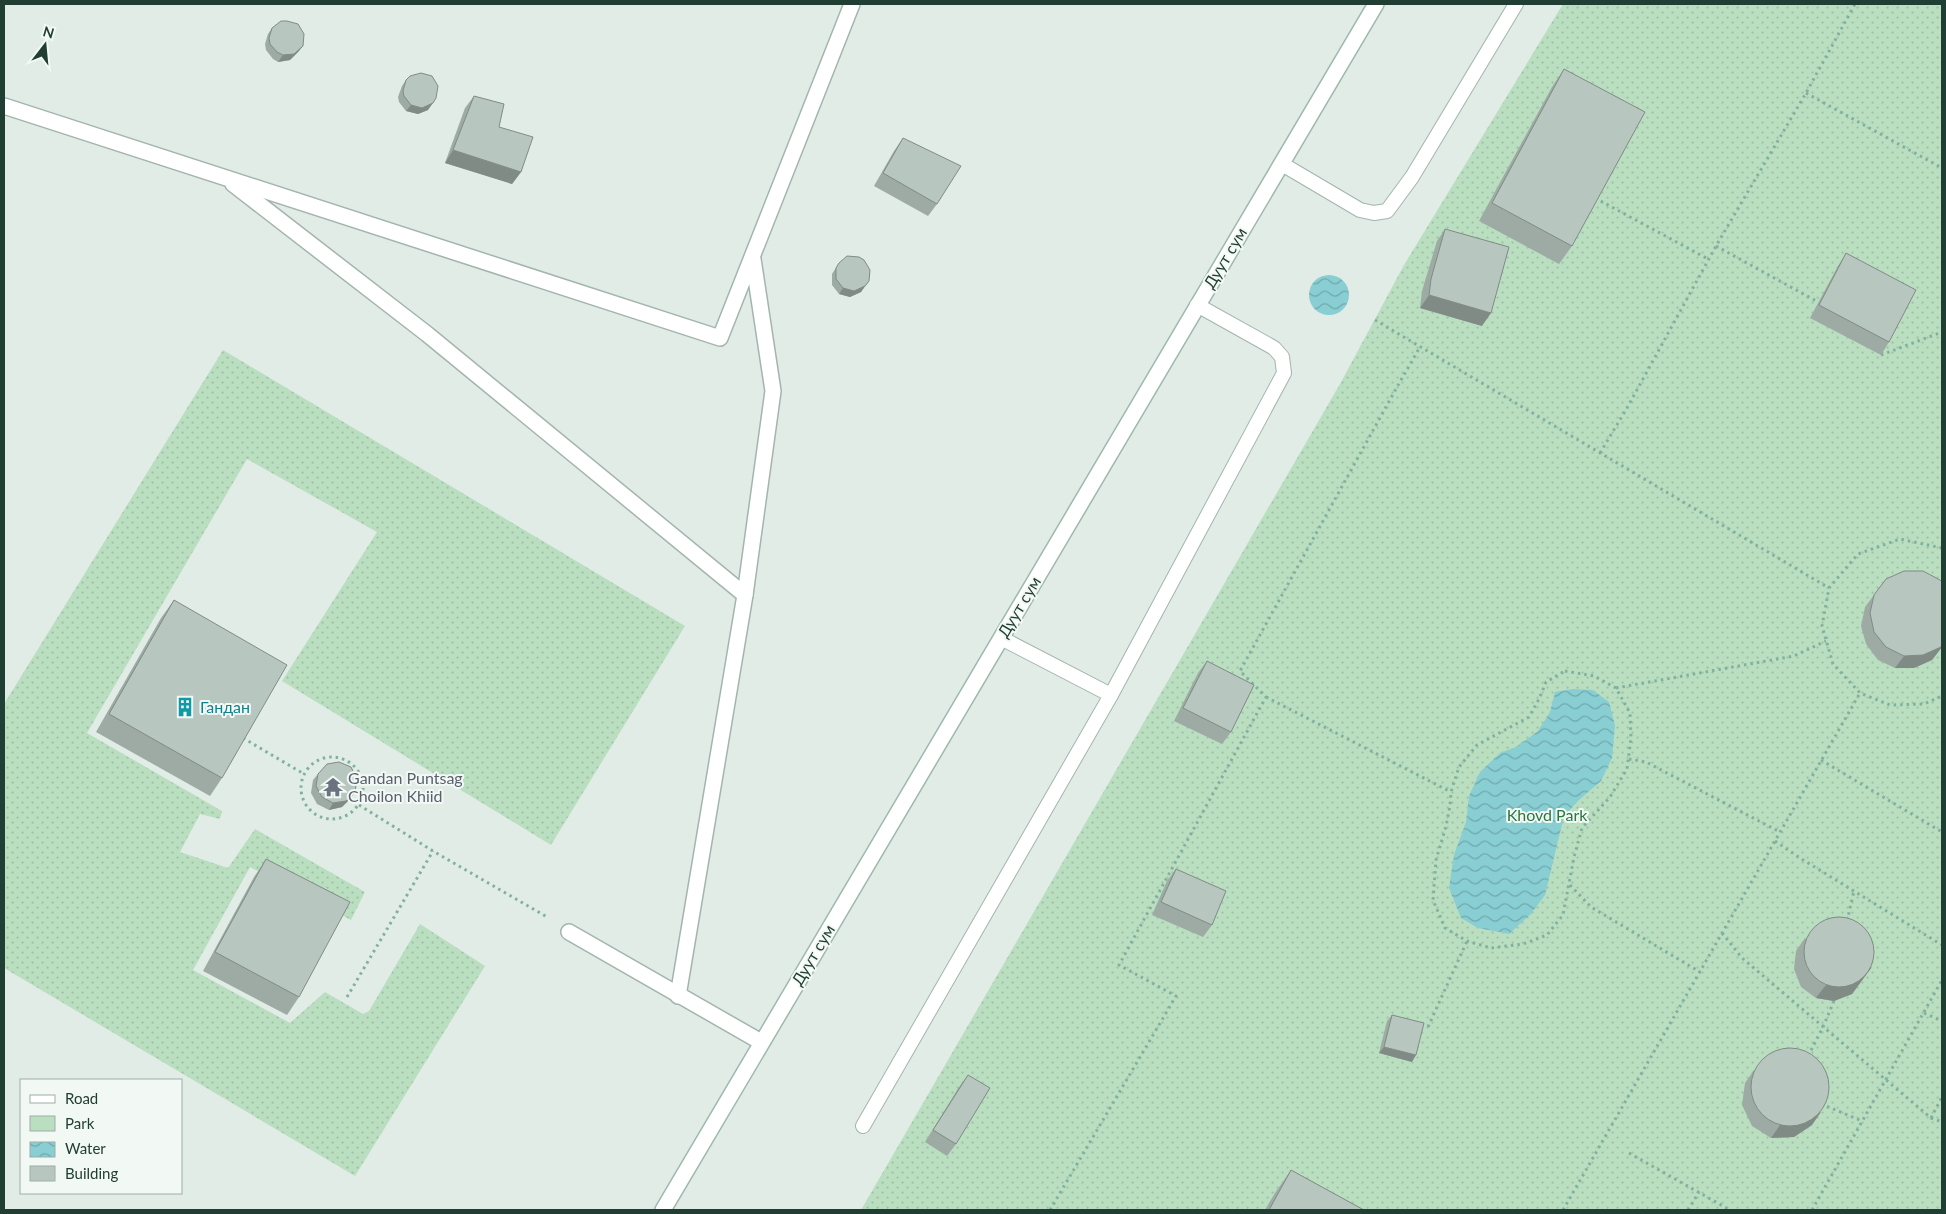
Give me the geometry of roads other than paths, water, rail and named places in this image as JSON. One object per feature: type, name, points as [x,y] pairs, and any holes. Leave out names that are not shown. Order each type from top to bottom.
[{"type":"street","points":[[4,106],[720,338],[852,4]]},
{"type":"street","name":"Дуут сум","points":[[663,1210],[1376,4]]},
{"type":"street","points":[[224,177],[427,334],[745,595]]},
{"type":"street","points":[[678,996],[745,595],[773,391],[752,257]]},
{"type":"street","points":[[569,932],[761,1042]]},
{"type":"lane","points":[[1282,164],[1360,210],[1374,213],[1387,211],[1412,178],[1516,4]]},
{"type":"lane","points":[[863,1126],[1111,695],[1284,373],[1282,357],[1274,348],[1197,305]]},
{"type":"lane","points":[[1001,638],[1111,695]]},
{"type":"water","points":[[1325,275],[1333,275],[1340,278],[1346,284],[1349,295],[1346,306],[1340,312],[1333,315],[1325,315],[1318,312],[1312,306],[1309,299],[1309,291],[1312,284],[1318,278]]},
{"type":"water","points":[[1573,689],[1593,690],[1609,702],[1615,725],[1612,758],[1601,781],[1564,816],[1545,895],[1531,914],[1509,934],[1478,928],[1461,918],[1449,888],[1454,855],[1466,822],[1469,796],[1480,772],[1500,753],[1516,747],[1538,731],[1550,712],[1555,692]]},
{"type":"place","name":"Гандан","points":[[185,707]]},
{"type":"place","name":"Gandan Puntsag Choilon Khiid","points":[[333,787]]},
{"type":"park label","name":"Khovd Park","points":[[1547,815]]}]
